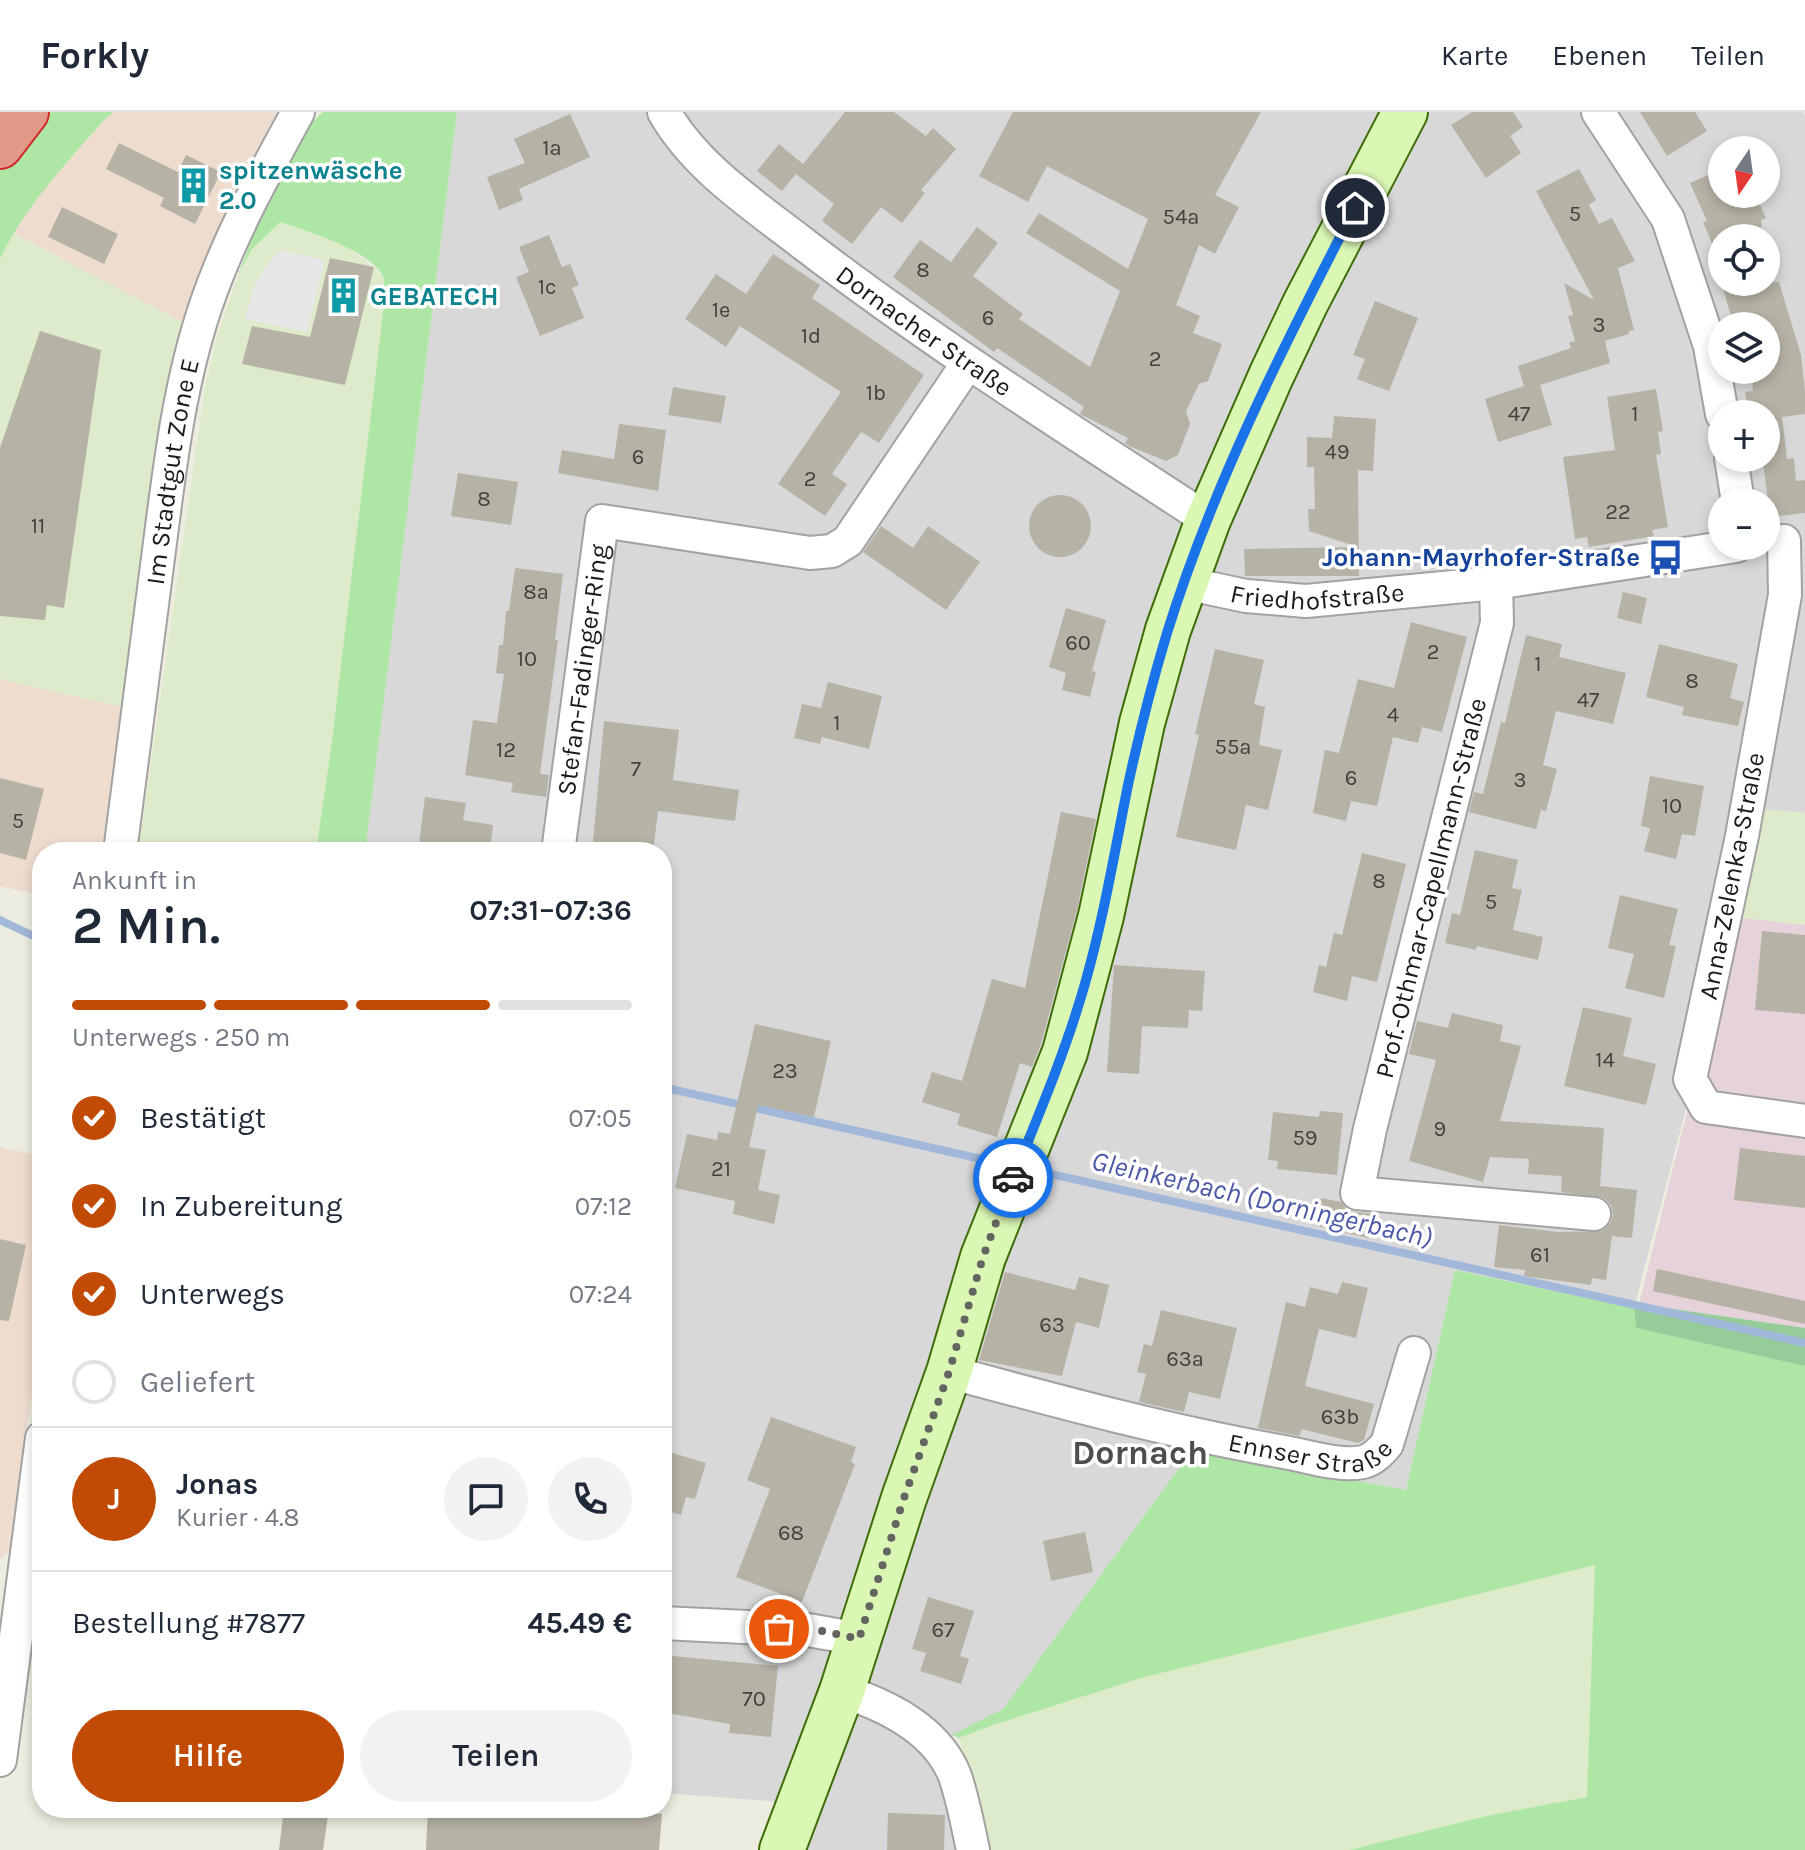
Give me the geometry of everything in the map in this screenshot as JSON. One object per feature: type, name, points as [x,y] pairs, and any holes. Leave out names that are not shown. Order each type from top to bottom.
[{"type":"highway","points":[[0,146],[26,112]]},
{"type":"street","name":"Im Stadtgut Zone E","points":[[121,842],[184,383],[204,310],[226,249],[298,112]]},
{"type":"street","name":"Dornacher Straße","points":[[664,112],[683,141],[755,207],[968,363],[1208,520]]},
{"type":"street","points":[[782,1850],[842,1691],[904,1498],[949,1372],[969,1300],[1017,1169],[1065,1052],[1087,977],[1142,723],[1168,630],[1208,520],[1305,304],[1405,112]]},
{"type":"street","points":[[1598,112],[1668,219],[1710,346],[1720,400]]},
{"type":"street","name":"Stefan-Fadinger-Ring","points":[[559,842],[602,521],[810,553],[832,551],[848,541],[968,363]]},
{"type":"street","name":"Anna-Zelenka-Straße","points":[[1785,541],[1785,595],[1742,836],[1690,1079],[1706,1107],[1805,1121]]},
{"type":"street","name":"Friedhofstraße","points":[[1185,583],[1246,596],[1306,601],[1496,583],[1708,550]]},
{"type":"street","name":"Prof.-Othmar-Capellmann-Straße","points":[[1496,583],[1497,623],[1370,1129],[1357,1193],[1594,1214]]},
{"type":"street","name":"Ennser Straße","points":[[949,1372],[1168,1428],[1343,1462],[1362,1462],[1377,1455],[1387,1444],[1414,1353]]},
{"type":"street","points":[[0,1760],[32,1508]]},
{"type":"street","points":[[672,1623],[808,1630],[859,1639]]},
{"type":"street","points":[[842,1691],[897,1715],[914,1726],[943,1754],[954,1774],[973,1850]]},
{"type":"shaded area","points":[[114,112],[277,112],[230,200],[182,322],[13,233],[40,193]]},
{"type":"shaded area","points":[[457,112],[1803,112],[1805,813],[1756,809],[1736,917],[1634,1308],[1455,1270],[1406,1490],[1193,1449],[1003,1710],[926,1750],[949,1799],[963,1850],[807,1850],[824,1805],[672,1794],[672,842],[366,842]]},
{"type":"shaded area","points":[[279,250],[325,260],[307,332],[245,319],[256,281]]},
{"type":"shaded area","points":[[0,679],[122,707],[103,842],[32,842],[32,894],[0,886]]},
{"type":"shaded area","points":[[1736,917],[1805,925],[1805,1328],[1639,1304]]},
{"type":"shaded area","points":[[0,1147],[32,1154],[32,1391],[10,1550],[0,1559]]},
{"type":"green space","points":[[41,112],[114,112],[47,186],[21,221],[0,259],[0,171]]},
{"type":"green space","points":[[323,112],[457,112],[366,842],[317,842],[385,296],[384,279],[376,267],[352,250],[280,222],[252,249],[238,275],[285,164],[310,125]]},
{"type":"green space","points":[[279,222],[344,245],[374,267],[383,278],[385,296],[317,842],[139,842],[205,388],[219,331],[238,275],[252,249]]},
{"type":"green space","points":[[13,233],[182,322],[152,469],[122,707],[0,679],[0,259]]},
{"type":"green space","points":[[1755,809],[1805,813],[1805,925],[1736,917]]},
{"type":"green space","points":[[1455,1270],[1634,1308],[1636,1328],[1805,1366],[1805,1850],[1349,1850],[1491,1815],[1587,1797],[1595,1565],[1141,1678],[959,1738],[952,1735],[1003,1709],[1193,1449],[1406,1490]]},
{"type":"green space","points":[[1639,1304],[1805,1328],[1805,1366],[1636,1328],[1634,1308]]},
{"type":"green space","points":[[1596,1564],[1587,1797],[1491,1815],[1349,1850],[988,1850],[981,1804],[959,1738],[1141,1678]]},
{"type":"building","points":[[845,112],[894,112],[926,136],[933,128],[956,149],[921,190],[925,193],[902,223],[881,207],[852,244],[822,221],[834,204],[796,174],[782,191],[757,171],[779,144],[803,164]]},
{"type":"building","points":[[1013,112],[1261,112],[1215,195],[1239,207],[1215,254],[1199,245],[1176,305],[1200,316],[1193,333],[1222,344],[1208,381],[1199,384],[1186,411],[1190,424],[1178,455],[1166,461],[1129,446],[1125,443],[1128,438],[1080,414],[1084,407],[997,348],[994,352],[893,277],[920,240],[951,262],[977,227],[998,243],[973,276],[1023,314],[1019,319],[1090,367],[1120,291],[1026,233],[1039,213],[1128,269],[1148,219],[1047,166],[1028,202],[979,176]]},
{"type":"building","points":[[1472,112],[1513,112],[1523,127],[1510,136],[1521,153],[1486,178],[1451,125]]},
{"type":"building","points":[[1640,112],[1695,112],[1707,131],[1667,156]]},
{"type":"building","points":[[570,114],[590,157],[519,189],[523,200],[499,210],[487,177],[525,163],[514,139]]},
{"type":"building","points":[[119,143],[178,172],[186,155],[221,172],[195,224],[160,206],[164,198],[106,169]]},
{"type":"building","points":[[1579,169],[1596,200],[1589,205],[1599,224],[1612,218],[1635,261],[1618,268],[1634,330],[1605,341],[1610,363],[1540,385],[1552,425],[1498,442],[1485,399],[1524,386],[1518,366],[1571,348],[1569,343],[1575,341],[1568,316],[1573,315],[1564,283],[1594,300],[1536,191]]},
{"type":"building","points":[[1708,175],[1708,208],[1761,208],[1766,218],[1761,220],[1762,224],[1708,224],[1708,234],[1703,222],[1707,221],[1690,183]]},
{"type":"building","points":[[62,207],[118,234],[104,264],[48,237]]},
{"type":"building","points":[[549,235],[562,267],[570,264],[579,285],[572,288],[584,318],[540,336],[516,277],[529,272],[519,247]]},
{"type":"building","points":[[773,254],[820,285],[812,298],[924,375],[879,443],[861,432],[832,474],[847,484],[825,516],[778,484],[841,392],[740,326],[726,347],[685,319],[716,274],[746,294]]},
{"type":"building","name":"GEBATECH","points":[[330,258],[374,267],[345,385],[242,364],[252,326],[310,337]]},
{"type":"building","points":[[1780,285],[1801,355],[1805,391],[1805,414],[1782,417],[1787,459],[1794,458],[1796,481],[1805,480],[1805,513],[1780,516],[1780,488],[1766,488],[1764,472],[1780,472],[1780,400],[1746,400],[1745,392],[1753,391],[1752,384],[1780,384],[1780,312],[1730,312],[1725,296],[1780,296]]},
{"type":"building","points":[[1375,301],[1418,318],[1389,391],[1357,379],[1365,359],[1353,355]]},
{"type":"building","points":[[40,331],[101,350],[64,608],[47,605],[45,620],[0,616],[0,448]]},
{"type":"building","points":[[673,387],[726,396],[721,423],[668,415]]},
{"type":"building","points":[[1656,389],[1663,431],[1658,432],[1661,454],[1656,455],[1668,527],[1652,530],[1654,536],[1589,547],[1587,537],[1575,539],[1563,457],[1615,450],[1607,397]]},
{"type":"building","points":[[1334,416],[1376,419],[1373,471],[1358,470],[1359,576],[1245,576],[1244,549],[1358,547],[1309,531],[1308,509],[1315,509],[1314,467],[1307,467],[1307,437],[1332,438]]},
{"type":"building","points":[[619,424],[666,430],[658,491],[558,473],[562,450],[614,459]]},
{"type":"building","points":[[458,473],[518,482],[511,525],[451,516]]},
{"type":"building","points":[[1060,495],[1082,504],[1091,526],[1082,548],[1060,557],[1038,548],[1029,526],[1038,504]]},
{"type":"building","points":[[881,526],[913,548],[928,526],[980,562],[946,610],[863,552]]},
{"type":"building","points":[[515,568],[563,574],[555,640],[558,640],[540,774],[549,775],[546,797],[511,792],[513,783],[465,775],[473,720],[497,723],[504,674],[496,673],[499,645],[503,645]]},
{"type":"building","points":[[1623,592],[1647,598],[1641,624],[1617,618]]},
{"type":"building","points":[[1066,608],[1106,620],[1092,671],[1096,672],[1090,697],[1062,690],[1066,673],[1049,667]]},
{"type":"building","points":[[1411,622],[1467,637],[1442,732],[1422,727],[1418,743],[1393,737],[1377,806],[1351,801],[1346,821],[1313,813],[1325,750],[1339,753],[1358,679],[1394,688]]},
{"type":"building","points":[[1526,635],[1562,644],[1559,657],[1626,673],[1613,724],[1556,711],[1543,765],[1557,769],[1546,811],[1538,809],[1541,810],[1536,829],[1469,812],[1474,792],[1483,794],[1501,722],[1505,723]]},
{"type":"building","points":[[1659,644],[1738,664],[1730,698],[1744,702],[1738,726],[1682,715],[1684,707],[1646,697]]},
{"type":"building","points":[[1215,649],[1264,660],[1254,704],[1265,707],[1259,745],[1282,750],[1268,810],[1246,805],[1236,850],[1176,837]]},
{"type":"building","points":[[828,682],[882,696],[869,749],[822,737],[820,744],[794,738],[802,704],[821,708]]},
{"type":"building","points":[[604,721],[679,730],[673,780],[739,790],[735,821],[658,811],[654,842],[593,842]]},
{"type":"building","points":[[1650,776],[1704,786],[1695,836],[1682,834],[1676,859],[1644,851],[1650,828],[1641,826]]},
{"type":"building","points":[[0,778],[44,789],[26,860],[0,853]]},
{"type":"building","points":[[425,797],[466,803],[463,820],[493,825],[491,842],[419,842]]},
{"type":"building","points":[[1061,812],[1096,819],[1077,910],[1041,1044],[1032,1067],[1020,1063],[997,1137],[957,1125],[960,1114],[922,1102],[932,1072],[962,1081],[992,979],[1025,988]]},
{"type":"building","points":[[1475,850],[1518,860],[1512,888],[1522,890],[1513,930],[1543,937],[1538,960],[1477,946],[1476,950],[1445,943],[1452,913],[1460,915]]},
{"type":"building","points":[[1362,853],[1406,864],[1377,982],[1352,976],[1347,1001],[1313,992],[1319,965],[1326,967],[1334,933],[1342,935]]},
{"type":"building","points":[[1620,895],[1678,909],[1669,945],[1676,946],[1664,998],[1625,988],[1634,954],[1608,948]]},
{"type":"building","points":[[1762,931],[1805,935],[1805,1014],[1755,1010]]},
{"type":"building","points":[[1114,965],[1205,971],[1202,1011],[1189,1010],[1188,1028],[1142,1026],[1139,1074],[1107,1072]]},
{"type":"building","points":[[1583,1007],[1632,1018],[1623,1056],[1656,1064],[1646,1105],[1564,1086]]},
{"type":"building","points":[[1452,1013],[1503,1025],[1500,1041],[1521,1046],[1500,1121],[1604,1128],[1600,1186],[1637,1190],[1632,1238],[1612,1236],[1606,1280],[1592,1278],[1591,1285],[1524,1276],[1525,1270],[1494,1267],[1499,1225],[1558,1232],[1601,1231],[1610,1224],[1613,1215],[1611,1205],[1604,1198],[1561,1192],[1562,1176],[1528,1174],[1529,1159],[1490,1157],[1483,1182],[1409,1161],[1436,1060],[1409,1054],[1417,1021],[1448,1028]]},
{"type":"building","points":[[755,1024],[831,1041],[814,1117],[758,1105],[749,1147],[766,1150],[758,1190],[780,1195],[774,1224],[733,1214],[735,1201],[675,1188],[687,1134],[717,1140],[718,1132],[730,1134]]},
{"type":"building","points":[[1320,1111],[1343,1113],[1337,1175],[1277,1169],[1278,1161],[1268,1160],[1273,1112],[1319,1117]]},
{"type":"building","points":[[1740,1148],[1805,1156],[1805,1208],[1734,1200]]},
{"type":"building","points":[[1321,1198],[1341,1202],[1346,1209],[1354,1212],[1374,1214],[1368,1238],[1314,1225]]},
{"type":"building","points":[[0,1239],[26,1245],[9,1321],[0,1320]]},
{"type":"building","points":[[1657,1269],[1805,1301],[1805,1324],[1653,1291]]},
{"type":"building","points":[[1005,1272],[1075,1290],[1079,1277],[1109,1285],[1099,1328],[1076,1322],[1062,1376],[979,1360]]},
{"type":"building","points":[[1342,1282],[1368,1288],[1356,1338],[1319,1329],[1305,1386],[1374,1404],[1364,1440],[1358,1443],[1301,1429],[1300,1436],[1258,1428],[1286,1302],[1305,1307],[1310,1287],[1338,1294]]},
{"type":"building","points":[[1161,1310],[1237,1328],[1220,1399],[1189,1392],[1184,1412],[1139,1402],[1146,1374],[1137,1372],[1144,1344],[1152,1346]]},
{"type":"building","points":[[771,1417],[856,1447],[851,1462],[855,1464],[802,1602],[736,1577],[770,1489],[747,1480]]},
{"type":"building","points":[[672,1453],[706,1463],[695,1499],[686,1497],[681,1515],[672,1512]]},
{"type":"building","points":[[1085,1532],[1093,1572],[1051,1581],[1043,1541]]},
{"type":"building","points":[[928,1597],[974,1611],[960,1656],[969,1659],[961,1684],[920,1671],[926,1653],[912,1649]]},
{"type":"building","points":[[672,1656],[778,1666],[771,1737],[729,1733],[730,1724],[672,1714]]},
{"type":"building","points":[[888,1813],[945,1815],[944,1850],[887,1850]]},
{"type":"building","points":[[283,1818],[328,1818],[323,1850],[279,1850]]},
{"type":"building","points":[[428,1818],[662,1818],[659,1850],[426,1850]]},
{"type":"waterway","name":"Gleinkerbach (Dorningerbach)","points":[[0,920],[32,935]]},
{"type":"waterway","name":"Gleinkerbach (Dorningerbach)","points":[[672,1089],[1008,1165]]},
{"type":"waterway","name":"Gleinkerbach (Dorningerbach)","points":[[1033,1170],[1805,1343]]},
{"type":"way so far","points":[[779,1629],[823,1631],[859,1639],[949,1372],[983,1257],[1013,1178]]},
{"type":"place","name":"spitzenwäsche 2.0","points":[[193,185]]},
{"type":"place","name":"GEBATECH","points":[[344,296]]},
{"type":"place","name":"Johann-Mayrhofer-Straße","points":[[1666,557]]},
{"type":"district","name":"Dornach","points":[[1140,1453]]},
{"type":"route","points":[[1013,1178],[1054,1082],[1087,977],[1142,723],[1168,630],[1236,454],[1305,304],[1355,208]]}]
